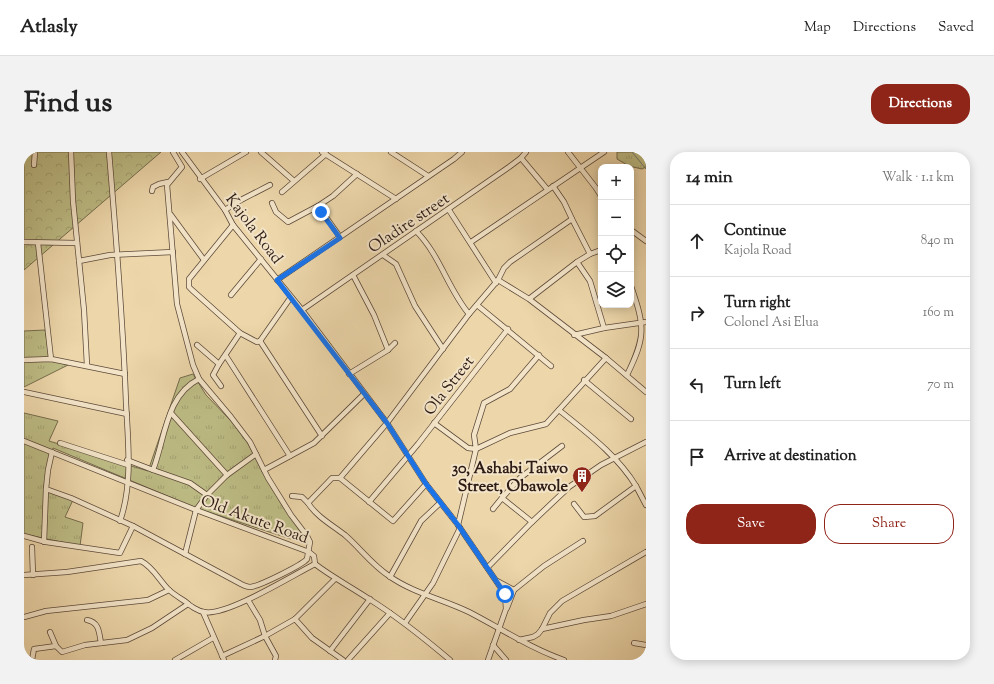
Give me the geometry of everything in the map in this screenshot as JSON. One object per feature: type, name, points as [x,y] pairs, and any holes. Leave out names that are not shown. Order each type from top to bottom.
[{"type":"street","points":[[34,152],[34,165]]},
{"type":"street","points":[[71,152],[73,201],[79,261],[86,365]]},
{"type":"street","points":[[109,152],[118,256],[127,414],[127,491],[120,520]]},
{"type":"street","points":[[152,191],[153,187],[168,182],[182,167],[173,152]]},
{"type":"street","name":"Kajola Road","points":[[182,152],[200,179],[225,210],[233,225],[302,310],[387,423],[426,484],[488,566],[505,594],[506,609],[500,630],[488,660]]},
{"type":"street","points":[[200,179],[246,152]]},
{"type":"street","points":[[261,152],[294,181]]},
{"type":"street","points":[[391,152],[428,176]]},
{"type":"street","points":[[277,280],[454,159],[461,152]]},
{"type":"street","points":[[568,152],[598,186]]},
{"type":"street","points":[[471,242],[547,189],[604,152]]},
{"type":"street","points":[[282,192],[324,153],[396,199]]},
{"type":"street","points":[[523,154],[547,189]]},
{"type":"street","name":"Oladire street","points":[[302,310],[449,210],[523,154]]},
{"type":"street","points":[[272,203],[276,212],[288,222],[333,196],[357,174]]},
{"type":"street","points":[[46,489],[133,526],[248,587],[287,571],[306,561],[310,542],[307,536],[291,515],[256,454],[231,416],[199,379],[189,353],[177,304],[168,182]]},
{"type":"street","points":[[225,210],[270,186]]},
{"type":"street","points":[[553,186],[564,202],[590,254]]},
{"type":"street","points":[[318,206],[340,238]]},
{"type":"street","points":[[449,210],[497,281],[529,299],[574,335],[606,358],[646,392]]},
{"type":"street","points":[[170,214],[204,260]]},
{"type":"street","points":[[340,478],[387,423],[469,314],[497,281],[504,268],[510,262],[572,220]]},
{"type":"street","points":[[233,225],[189,279],[189,287],[240,334],[253,341],[260,341]]},
{"type":"street","points":[[416,231],[429,246],[469,314]]},
{"type":"street","points":[[634,232],[645,238]]},
{"type":"street","points":[[24,242],[77,243]]},
{"type":"street","points":[[38,243],[51,359]]},
{"type":"street","points":[[529,299],[577,262],[598,251]]},
{"type":"street","points":[[79,261],[110,255],[118,256],[173,252]]},
{"type":"street","points":[[383,255],[396,264],[415,306],[443,349]]},
{"type":"street","points":[[231,295],[261,259]]},
{"type":"street","points":[[577,262],[590,281],[604,328]]},
{"type":"street","points":[[353,275],[374,315],[388,350]]},
{"type":"street","points":[[627,375],[640,345],[644,322],[634,294]]},
{"type":"street","points":[[260,341],[290,297]]},
{"type":"street","points":[[477,305],[551,366]]},
{"type":"street","points":[[574,335],[604,328],[644,322]]},
{"type":"street","name":"Ola Street","points":[[369,502],[408,456],[508,329]]},
{"type":"street","points":[[220,386],[213,375],[240,334]]},
{"type":"street","points":[[260,341],[322,436]]},
{"type":"street","points":[[349,374],[388,350],[395,343]]},
{"type":"street","points":[[197,345],[219,364]]},
{"type":"street","points":[[405,623],[426,595],[459,526],[476,449],[474,435],[484,404],[501,396],[510,389],[539,355]]},
{"type":"street","points":[[226,356],[290,456]]},
{"type":"street","points":[[434,423],[468,448],[476,449],[510,432],[546,424],[584,380],[606,358]]},
{"type":"street","points":[[24,360],[51,359],[125,374]]},
{"type":"street","points":[[153,470],[170,413],[186,388],[199,379]]},
{"type":"street","points":[[584,380],[631,419]]},
{"type":"street","points":[[24,392],[127,414]]},
{"type":"street","points":[[264,470],[322,436],[364,394]]},
{"type":"street","points":[[559,410],[604,447],[636,486],[646,505]]},
{"type":"street","points":[[170,413],[227,475]]},
{"type":"street","name":"Old Akute Road","points":[[24,440],[196,510],[309,552],[314,556],[315,564],[335,579],[370,599],[405,623],[450,660]]},
{"type":"street","points":[[488,566],[569,487],[614,458],[646,442]]},
{"type":"street","points":[[60,443],[153,470],[185,481],[207,495]]},
{"type":"street","points":[[493,509],[520,478],[562,446]]},
{"type":"street","points":[[44,542],[46,489],[52,452]]},
{"type":"street","points":[[185,554],[196,510],[207,495],[227,475],[256,454]]},
{"type":"street","points":[[308,503],[332,478],[340,478],[391,519],[396,520],[410,501],[426,484]]},
{"type":"street","points":[[574,504],[584,517],[595,516],[636,486]]},
{"type":"street","points":[[292,496],[302,496],[324,520],[353,543],[376,567],[390,577],[426,595],[469,612],[519,640],[564,660]]},
{"type":"street","points":[[502,498],[532,522]]},
{"type":"street","points":[[390,577],[421,521],[440,503]]},
{"type":"street","points":[[24,536],[44,542],[120,553],[133,526]]},
{"type":"street","points":[[506,609],[514,590],[544,566],[584,541]]},
{"type":"street","points":[[32,548],[33,575]]},
{"type":"street","points":[[519,640],[533,637],[542,629],[550,613],[562,601],[646,552]]},
{"type":"street","points":[[24,575],[102,567],[138,561],[144,563],[169,590],[188,604],[203,612],[222,611],[248,600],[315,564]]},
{"type":"street","points":[[203,612],[223,658],[295,619],[335,579]]},
{"type":"street","points":[[497,581],[514,590]]},
{"type":"street","points":[[24,617],[46,611],[148,600],[169,590]]},
{"type":"street","points":[[330,651],[370,599]]},
{"type":"street","points":[[248,600],[260,620],[265,636],[276,656],[275,660]]},
{"type":"street","points":[[50,632],[56,646],[60,651],[64,652],[85,645],[127,640],[152,628],[188,604]]},
{"type":"street","points":[[542,629],[611,616],[646,604]]},
{"type":"street","points":[[348,660],[390,614]]},
{"type":"street","points":[[295,619],[306,633],[341,659]]},
{"type":"street","points":[[87,620],[93,621],[97,626],[100,643]]},
{"type":"street","points":[[175,660],[213,638]]},
{"type":"street","points":[[634,643],[646,645]]},
{"type":"street","points":[[493,645],[506,660]]},
{"type":"street","points":[[32,660],[34,650],[56,646]]},
{"type":"green space","points":[[24,152],[161,152],[24,270]]},
{"type":"green space","points":[[617,152],[646,152],[646,167],[642,169],[634,167],[634,164],[626,164],[617,159]]},
{"type":"green space","points":[[45,330],[51,360],[68,365],[24,387],[24,331]]},
{"type":"green space","points":[[193,374],[206,395],[232,422],[247,442],[271,487],[305,539],[303,543],[196,508],[53,448],[44,486],[73,500],[65,517],[83,523],[80,546],[24,534],[24,413],[58,421],[49,441],[148,471],[180,378]]},
{"type":"waterway","points":[[632,152],[646,169]]},
{"type":"place","name":"30, Ashabi Taiwo Street, Obawole","points":[[582,493]]},
{"type":"route","points":[[321,212],[340,238],[277,280],[302,310],[387,423],[426,484],[488,566],[505,594]]}]
